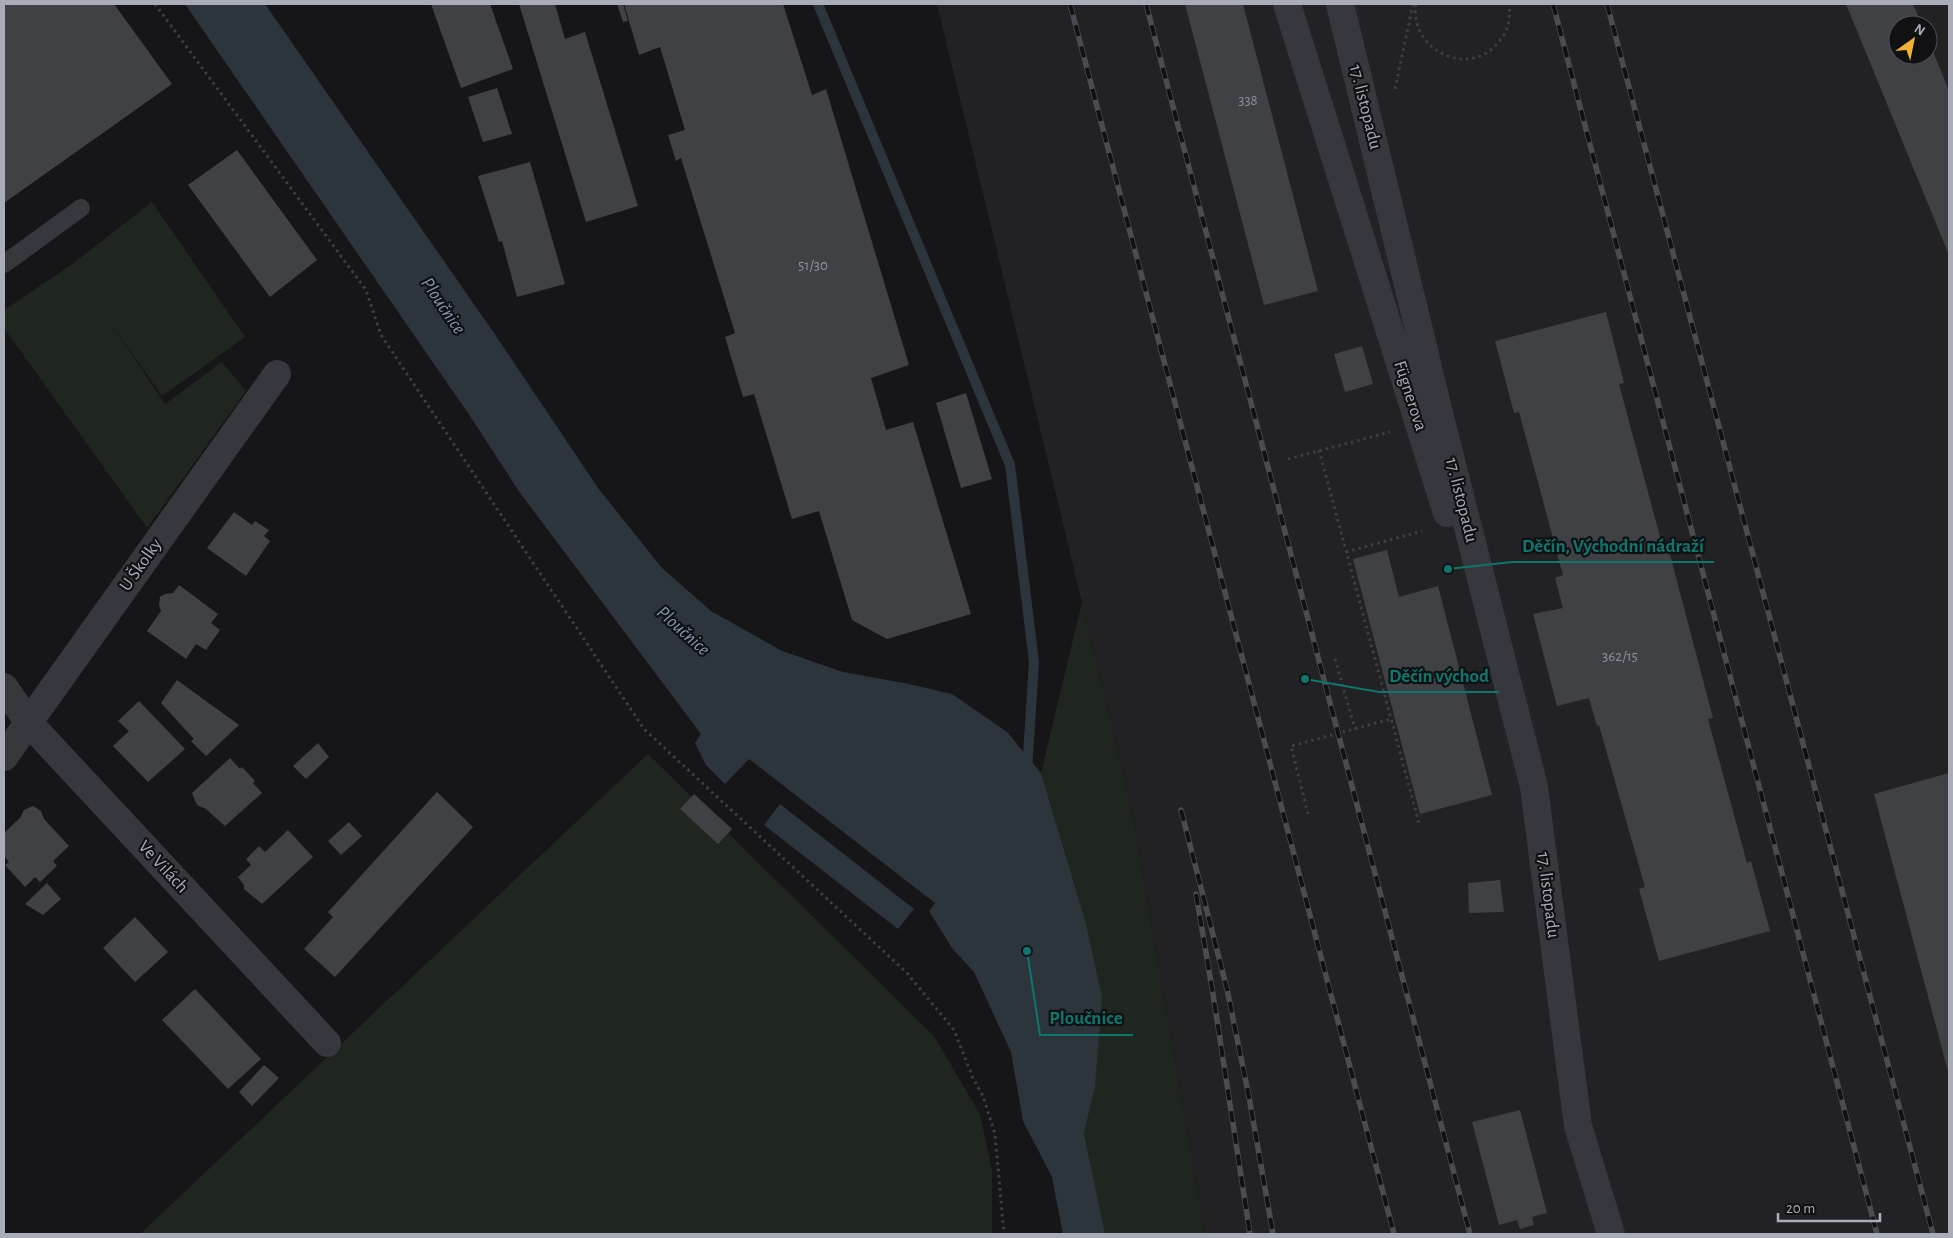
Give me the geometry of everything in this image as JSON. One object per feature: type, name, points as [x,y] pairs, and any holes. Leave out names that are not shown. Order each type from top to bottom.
[{"type":"street","name":"Fügnerova","points":[[1287,4],[1534,787]]},
{"type":"street","name":"17. listopadu","points":[[1340,4],[1443,426],[1534,787],[1578,1126],[1611,1234]]},
{"type":"street","name":"U Školky","points":[[4,757],[277,374]]},
{"type":"street","name":"Ve Vilách","points":[[4,687],[28,723],[327,1043]]},
{"type":"lane","points":[[4,264],[81,208]]},
{"type":"path","points":[[155,4],[366,290],[381,335],[644,729],[907,973],[954,1030],[973,1078],[983,1096],[995,1134],[1004,1234]]},
{"type":"path","points":[[1414,4],[1414,18],[1428,44],[1451,58],[1467,60],[1481,56],[1493,48],[1505,35],[1510,20],[1509,4]]},
{"type":"path","points":[[1393,98],[1414,4]]},
{"type":"path","points":[[1288,459],[1419,424]]},
{"type":"path","points":[[1319,450],[1420,827]]},
{"type":"path","points":[[1346,552],[1450,523]]},
{"type":"path","points":[[1335,659],[1355,729]]},
{"type":"path","points":[[1308,814],[1291,746],[1391,719]]},
{"type":"shaded area","points":[[937,4],[1949,4],[1949,1234],[1205,1234],[1130,800]]},
{"type":"shaded area","points":[[152,202],[245,337],[162,396],[108,319],[165,404],[222,362],[246,391],[147,528],[4,328],[4,310],[71,265]]},
{"type":"shaded area","points":[[1082,602],[1130,800],[1205,1234],[1105,1234],[1084,1133],[1095,1087],[1085,920],[1041,773]]},
{"type":"shaded area","points":[[648,754],[934,1036],[980,1114],[992,1170],[992,1234],[140,1234]]},
{"type":"water","points":[[185,4],[265,4],[494,333],[598,488],[662,568],[711,611],[782,651],[843,672],[952,694],[1007,732],[1041,773],[1085,920],[1102,997],[1095,1087],[1084,1133],[1105,1234],[1063,1234],[1052,1177],[1023,1121],[1011,1052],[974,972],[952,948],[929,911],[935,903],[749,759],[725,784],[706,765],[695,743],[701,734],[520,493],[470,416]]},
{"type":"water","points":[[780,804],[914,909],[898,929],[764,825]]},
{"type":"building","points":[[4,4],[114,4],[172,84],[4,203]]},
{"type":"building","points":[[431,4],[490,4],[513,69],[461,88]]},
{"type":"building","points":[[519,4],[555,4],[565,39],[585,32],[638,206],[586,222]]},
{"type":"building","points":[[617,4],[623,4],[628,21],[623,22]]},
{"type":"building","points":[[624,4],[783,4],[812,95],[826,89],[909,365],[871,378],[886,430],[913,422],[971,614],[887,639],[852,620],[819,511],[792,519],[754,394],[743,397],[725,337],[735,333],[681,158],[676,161],[668,135],[685,130],[660,47],[639,55]]},
{"type":"building","points":[[1185,4],[1243,4],[1318,291],[1264,305]]},
{"type":"building","points":[[1846,4],[1913,4],[1918,15],[1888,15],[1888,65],[1938,64],[1949,91],[1949,255]]},
{"type":"building","points":[[497,88],[512,134],[483,142],[468,97]]},
{"type":"building","points":[[237,150],[317,260],[270,297],[188,185]]},
{"type":"building","points":[[530,162],[565,284],[517,297],[502,241],[499,242],[478,176]]},
{"type":"building","points":[[1606,312],[1624,383],[1619,384],[1663,548],[1668,547],[1713,718],[1708,719],[1747,863],[1751,861],[1770,931],[1659,961],[1639,889],[1645,887],[1599,725],[1597,726],[1589,698],[1557,706],[1533,614],[1563,608],[1555,578],[1563,575],[1519,412],[1514,413],[1495,341]]},
{"type":"building","points":[[1362,346],[1373,384],[1345,392],[1334,354]]},
{"type":"building","points":[[966,393],[992,479],[961,488],[936,403]]},
{"type":"building","points":[[234,512],[252,525],[255,521],[269,530],[264,536],[270,541],[246,576],[207,548]]},
{"type":"building","points":[[1387,550],[1399,597],[1438,586],[1492,795],[1420,814],[1353,559]]},
{"type":"building","points":[[179,585],[218,614],[211,623],[220,630],[206,650],[196,644],[186,659],[147,631],[161,611],[159,605],[160,597],[173,593]]},
{"type":"building","points":[[177,680],[239,725],[206,756],[191,741],[194,739],[161,703]]},
{"type":"building","points":[[139,701],[185,749],[148,782],[113,746],[129,731],[118,721]]},
{"type":"building","points":[[318,743],[329,757],[306,779],[293,766]]},
{"type":"building","points":[[230,758],[240,769],[242,767],[255,781],[253,783],[262,793],[225,826],[206,809],[197,805],[192,793]]},
{"type":"building","points":[[1949,773],[1949,1075],[1874,794]]},
{"type":"building","points":[[437,792],[473,827],[335,977],[304,949],[333,917],[328,912]]},
{"type":"building","points":[[694,794],[732,829],[718,844],[680,809]]},
{"type":"building","points":[[33,806],[41,811],[44,819],[69,846],[53,861],[57,866],[40,882],[35,877],[25,887],[5,865],[9,862],[4,856],[4,833],[20,818],[24,810]]},
{"type":"building","points":[[349,822],[362,836],[341,855],[328,841]]},
{"type":"building","points":[[288,830],[313,857],[262,904],[244,889],[244,885],[238,877],[251,865],[246,859],[259,846],[265,852]]},
{"type":"building","points":[[1500,880],[1504,912],[1469,913],[1468,883]]},
{"type":"building","points":[[47,883],[61,899],[43,915],[25,904]]},
{"type":"building","points":[[135,917],[168,952],[135,982],[103,948]]},
{"type":"building","points":[[195,989],[261,1059],[228,1089],[162,1020]]},
{"type":"building","points":[[264,1065],[279,1078],[252,1106],[239,1092]]},
{"type":"building","points":[[1520,1110],[1547,1213],[1532,1217],[1534,1225],[1520,1229],[1517,1220],[1499,1225],[1472,1122]]},
{"type":"waterway","points":[[818,4],[1010,465],[1034,662],[1027,771]]},
{"type":"railway","points":[[1070,4],[1394,1234]]},
{"type":"railway","points":[[1146,4],[1470,1234]]},
{"type":"railway","points":[[1553,4],[1877,1234]]},
{"type":"railway","points":[[1607,4],[1933,1234]]},
{"type":"railway","points":[[1181,810],[1227,989],[1249,1097],[1273,1234]]},
{"type":"railway","points":[[1196,894],[1250,1234]]},
{"type":"place","name":"Děčín, Východní nádraží","points":[[1448,569]]},
{"type":"place","name":"Děčín východ","points":[[1305,679]]},
{"type":"place","name":"Ploučnice","points":[[1027,951]]}]
